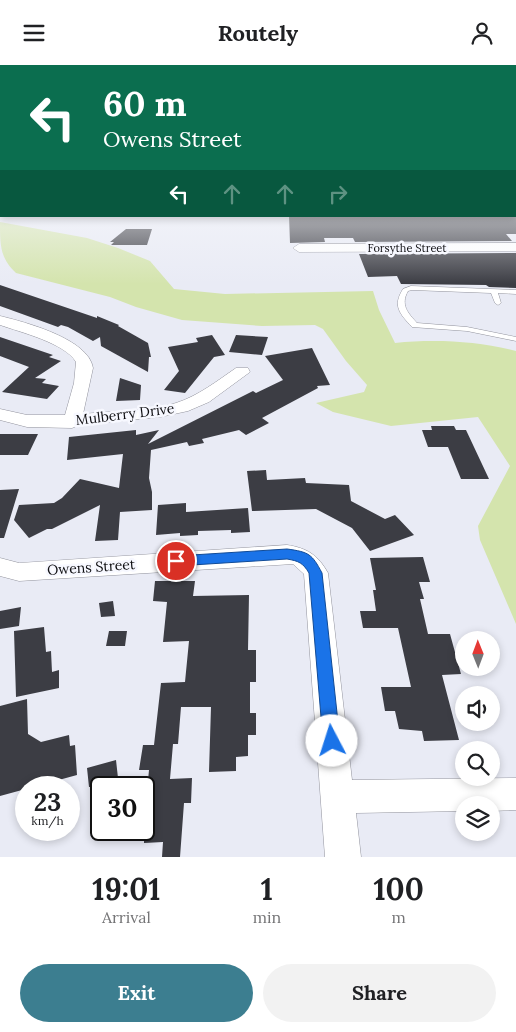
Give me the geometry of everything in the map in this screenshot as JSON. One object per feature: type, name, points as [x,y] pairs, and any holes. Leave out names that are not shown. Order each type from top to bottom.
[{"type":"street","name":"Forsythe Street","points":[[298,248],[516,247]]},
{"type":"street","points":[[0,320],[77,351],[84,360],[85,371],[72,421]]},
{"type":"street","name":"Mulberry Drive","points":[[0,414],[34,421],[72,421],[172,410],[203,398],[242,371]]},
{"type":"street","name":"Owens Street","points":[[0,567],[19,572],[271,555],[302,556],[309,561],[316,573],[337,797]]},
{"type":"street","points":[[343,857],[337,797],[516,794]]},
{"type":"lane","points":[[516,292],[412,288],[405,290],[401,297],[402,311],[416,325],[467,329],[516,339]]},
{"type":"lane","points":[[494,292],[498,303]]},
{"type":"green space","points":[[0,222],[87,238],[118,248],[150,261],[174,289],[225,294],[373,291],[379,310],[395,343],[425,341],[456,342],[487,345],[516,351],[516,624],[480,540],[478,526],[510,466],[478,417],[391,426],[333,412],[316,403],[364,392],[367,385],[346,361],[323,329],[315,325],[262,326],[182,320],[136,307],[110,297],[16,273],[7,262],[2,250]]},
{"type":"building","points":[[289,217],[516,217],[516,234],[506,234],[512,241],[355,242],[353,238],[324,238],[325,242],[290,243]]},
{"type":"building","points":[[126,229],[152,229],[147,245],[111,245],[114,242],[110,242]]},
{"type":"building","points":[[516,253],[516,288],[489,287],[486,285],[401,284],[397,276],[368,277],[359,254]]},
{"type":"building","points":[[0,285],[97,318],[97,316],[119,325],[148,343],[151,357],[149,357],[148,372],[101,346],[100,337],[93,341],[68,327],[61,325],[58,327],[0,306]]},
{"type":"building","points":[[212,335],[225,355],[214,357],[185,393],[164,390],[179,371],[168,347],[198,342],[196,338]]},
{"type":"building","points":[[236,335],[268,337],[262,355],[229,352]]},
{"type":"building","points":[[0,337],[53,355],[49,357],[61,361],[35,378],[46,379],[42,383],[59,386],[47,399],[2,392],[29,367],[0,356]]},
{"type":"building","points":[[312,348],[330,385],[317,386],[318,388],[262,418],[269,423],[246,435],[239,430],[202,439],[204,443],[189,446],[187,442],[151,450],[149,478],[152,492],[152,510],[120,512],[118,540],[95,541],[100,505],[52,529],[47,529],[29,538],[14,520],[19,505],[54,503],[62,498],[80,479],[119,488],[123,454],[67,460],[69,437],[136,430],[136,435],[159,430],[148,444],[253,391],[256,393],[283,380],[265,356]]},
{"type":"building","points":[[120,378],[141,385],[140,400],[116,401]]},
{"type":"building","points":[[431,426],[454,426],[456,430],[466,430],[489,479],[461,479],[448,447],[428,447],[422,430],[432,430]]},
{"type":"building","points":[[0,434],[38,434],[28,455],[0,455]]},
{"type":"building","points":[[266,470],[267,480],[305,478],[306,483],[349,485],[351,501],[385,519],[395,515],[414,535],[370,551],[352,528],[316,509],[252,511],[247,471]]},
{"type":"building","points":[[19,489],[4,538],[0,538],[0,490]]},
{"type":"building","points":[[186,503],[186,512],[248,508],[250,532],[231,533],[231,530],[198,531],[198,535],[180,536],[180,533],[156,535],[158,505]]},
{"type":"building","points":[[423,557],[430,582],[419,582],[424,599],[420,599],[428,634],[450,634],[455,652],[455,674],[442,675],[455,731],[457,731],[459,740],[424,741],[422,731],[399,729],[395,711],[385,711],[381,687],[411,687],[398,628],[363,628],[360,611],[376,611],[373,590],[376,590],[370,558]]},
{"type":"building","points":[[155,581],[195,581],[193,596],[249,595],[248,650],[256,650],[256,682],[250,682],[250,713],[256,713],[256,735],[248,735],[248,756],[236,757],[236,771],[209,772],[211,707],[181,707],[178,744],[173,744],[170,779],[192,778],[191,803],[184,803],[180,857],[162,857],[163,842],[144,843],[144,841],[155,841],[155,776],[148,776],[149,770],[139,770],[143,745],[154,745],[161,683],[185,682],[189,641],[163,642],[167,602],[153,601]]},
{"type":"building","points":[[113,601],[115,616],[101,617],[99,603]]},
{"type":"building","points":[[21,607],[19,626],[0,629],[0,611]]},
{"type":"building","points":[[44,627],[46,652],[51,651],[52,672],[59,670],[59,688],[16,697],[14,631]]},
{"type":"building","points":[[109,631],[127,631],[125,646],[106,646]]},
{"type":"building","points":[[27,699],[28,734],[41,742],[69,735],[70,746],[75,745],[77,775],[15,776],[15,792],[0,796],[0,706]]},
{"type":"building","points":[[116,760],[118,776],[90,776],[89,787],[87,768]]},
{"type":"route","points":[[176,561],[287,554],[302,556],[309,561],[316,573],[332,741]]}]
